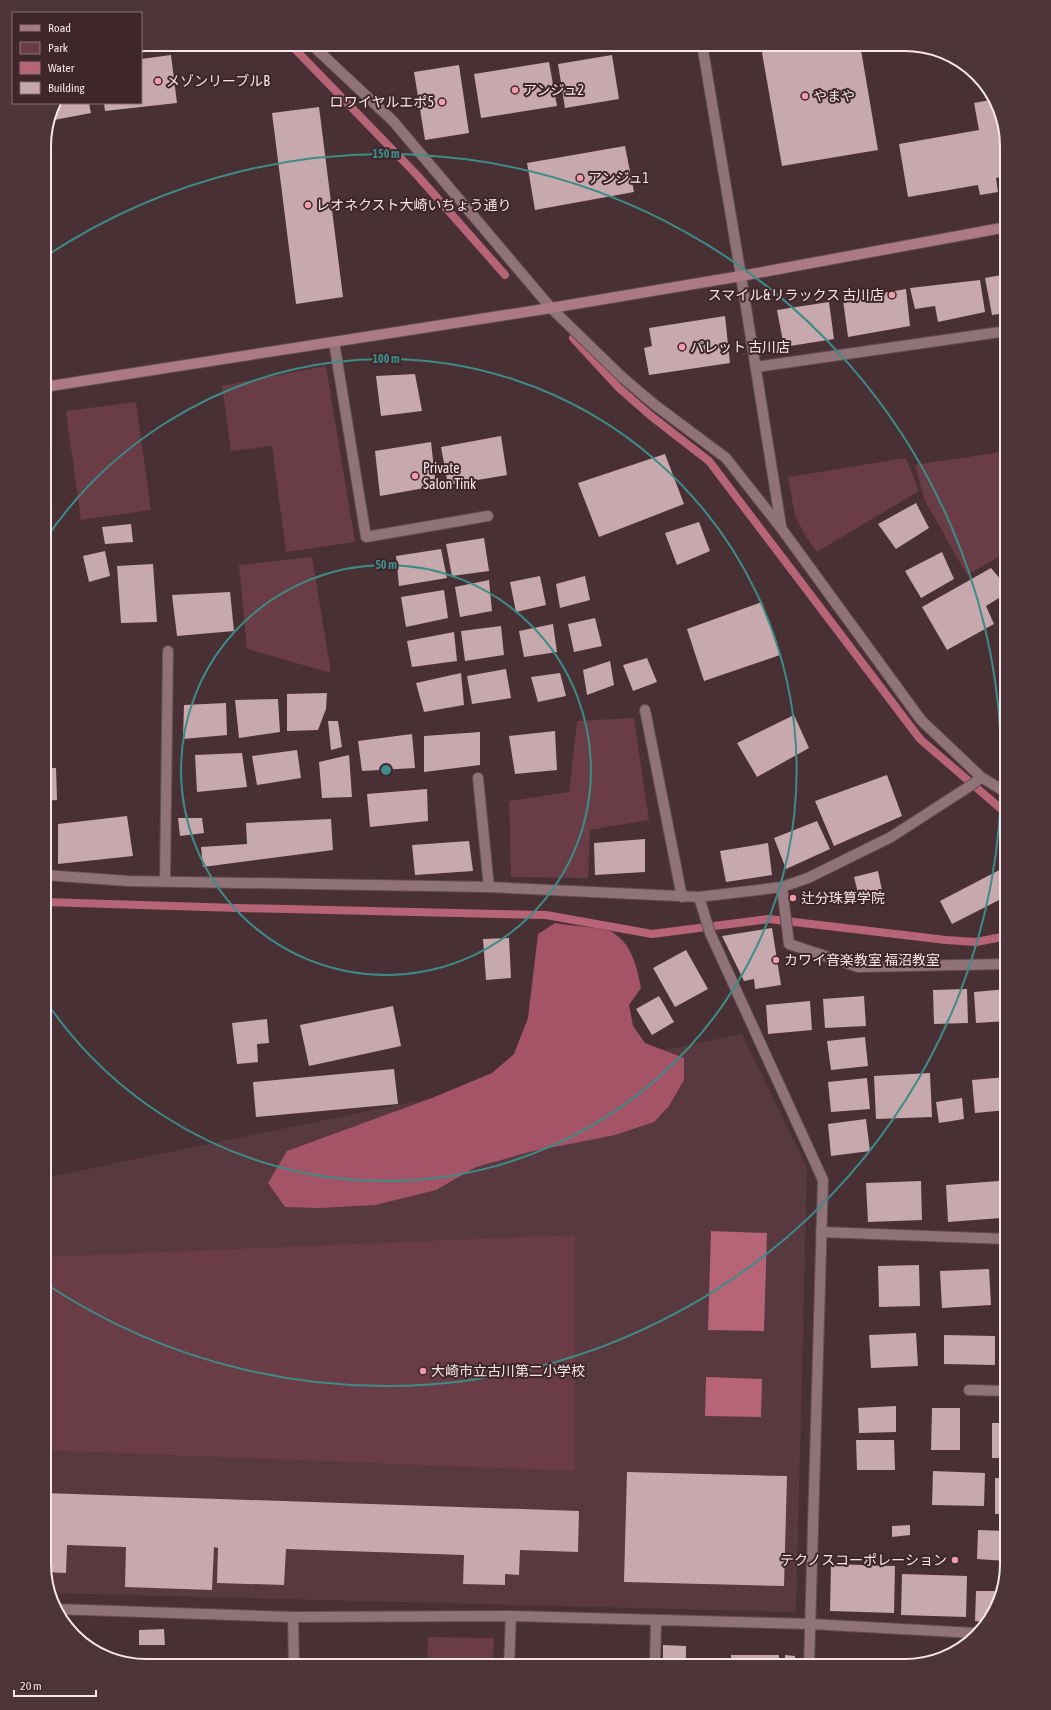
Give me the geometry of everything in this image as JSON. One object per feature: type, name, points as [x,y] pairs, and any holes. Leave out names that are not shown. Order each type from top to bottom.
[{"type":"street","points":[[319,51],[394,121],[551,308],[627,381],[726,458],[781,528],[921,720],[981,777],[1000,789]]},
{"type":"street","points":[[703,51],[781,528]]},
{"type":"street","points":[[51,386],[551,308],[741,276],[1000,228]]},
{"type":"street","points":[[756,368],[1000,332]]},
{"type":"street","points":[[334,342],[366,537],[488,516]]},
{"type":"street","points":[[165,881],[168,651]]},
{"type":"street","points":[[645,710],[682,897]]},
{"type":"street","points":[[51,876],[128,881],[489,887],[699,897],[782,887],[808,878],[891,837],[960,793],[981,777]]},
{"type":"street","points":[[478,778],[489,887]]},
{"type":"street","points":[[782,887],[789,944],[858,967],[1000,964]]},
{"type":"street","points":[[699,897],[710,933],[823,1180],[809,1659]]},
{"type":"street","points":[[822,1232],[1000,1239]]},
{"type":"street","points":[[969,1390],[1000,1391]]},
{"type":"street","points":[[63,1609],[293,1617],[511,1616],[811,1624],[970,1633]]},
{"type":"street","points":[[509,1659],[511,1616]]},
{"type":"street","points":[[293,1617],[294,1659]]},
{"type":"street","points":[[655,1659],[656,1620]]},
{"type":"shaded area","points":[[555,923],[608,931],[619,937],[629,949],[638,972],[641,988],[629,1005],[633,1026],[645,1043],[684,1058],[684,1080],[669,1106],[654,1122],[615,1135],[529,1152],[476,1167],[436,1190],[375,1205],[319,1208],[285,1207],[268,1183],[287,1151],[432,1098],[492,1073],[514,1054],[528,1018],[538,934]]},
{"type":"shaded area","name":"大崎市立古川第二小学校","points":[[742,1034],[807,1168],[796,1612],[56,1593],[51,1570],[51,1177]]},
{"type":"green space","points":[[326,366],[355,542],[286,552],[272,446],[231,451],[222,386]]},
{"type":"green space","points":[[136,402],[151,510],[81,520],[66,411]]},
{"type":"green space","points":[[1000,452],[1000,556],[967,575],[924,499],[915,465]]},
{"type":"green space","points":[[906,458],[919,491],[817,552],[805,535],[795,516],[788,477]]},
{"type":"green space","points":[[312,557],[331,673],[247,649],[239,565]]},
{"type":"green space","points":[[634,718],[649,820],[590,830],[588,878],[511,877],[509,801],[569,792],[577,721]]},
{"type":"green space","points":[[575,1235],[575,1471],[51,1450],[51,1257]]},
{"type":"green space","points":[[428,1637],[494,1638],[493,1659],[427,1659]]},
{"type":"water","points":[[711,1231],[767,1233],[764,1331],[708,1330]]},
{"type":"water","points":[[706,1377],[762,1379],[761,1417],[705,1416]]},
{"type":"building","points":[[763,51],[861,51],[878,150],[782,166],[762,53]]},
{"type":"building","name":"メゾンリーブルB","points":[[171,55],[177,103],[105,111],[104,104],[142,104],[142,59]]},
{"type":"building","points":[[612,55],[619,99],[565,108],[558,64]]},
{"type":"building","name":"アンジュ2","points":[[549,62],[557,106],[481,118],[474,74]]},
{"type":"building","name":"ロワイヤルエポ5","points":[[459,65],[469,133],[425,140],[414,72]]},
{"type":"building","points":[[988,100],[997,121],[1000,146],[1000,177],[996,178],[998,192],[980,195],[978,185],[908,197],[899,144],[979,130],[974,103]]},
{"type":"building","points":[[61,104],[89,104],[91,113],[54,120]]},
{"type":"building","name":"レオネクスト大崎いちょう通り","points":[[319,107],[343,297],[296,304],[272,113]]},
{"type":"building","name":"アンジュ1","points":[[625,146],[634,192],[535,210],[527,163]]},
{"type":"building","points":[[1000,275],[1000,314],[992,315],[985,278]]},
{"type":"building","points":[[980,280],[985,312],[938,322],[935,306],[915,309],[910,288]]},
{"type":"building","points":[[906,289],[910,326],[848,337],[843,300]]},
{"type":"building","points":[[829,302],[834,339],[784,347],[777,310]]},
{"type":"building","points":[[725,316],[730,363],[649,375],[644,348],[652,346],[649,328]]},
{"type":"building","points":[[415,374],[422,411],[381,416],[376,376]]},
{"type":"building","points":[[501,436],[507,475],[448,485],[441,447]]},
{"type":"building","points":[[431,442],[436,486],[380,496],[375,451]]},
{"type":"building","points":[[665,454],[684,504],[599,537],[578,483]]},
{"type":"building","points":[[916,503],[929,528],[896,549],[878,524]]},
{"type":"building","points":[[699,522],[710,551],[677,565],[665,533]]},
{"type":"building","points":[[131,524],[133,542],[105,544],[102,527]]},
{"type":"building","points":[[484,538],[489,571],[452,576],[446,544]]},
{"type":"building","points":[[441,549],[447,578],[399,586],[396,556]]},
{"type":"building","points":[[105,551],[110,576],[89,582],[83,556]]},
{"type":"building","points":[[942,552],[954,579],[921,598],[905,571]]},
{"type":"building","points":[[153,564],[157,622],[121,623],[117,566]]},
{"type":"building","points":[[991,568],[1000,579],[1000,597],[986,606],[994,624],[947,650],[922,607]]},
{"type":"building","points":[[540,576],[546,605],[516,612],[510,582]]},
{"type":"building","points":[[585,576],[590,600],[560,608],[556,584]]},
{"type":"building","points":[[489,580],[492,611],[460,617],[455,587]]},
{"type":"building","points":[[444,590],[448,618],[406,627],[401,597]]},
{"type":"building","points":[[230,592],[234,631],[177,636],[172,595]]},
{"type":"building","points":[[762,602],[780,655],[704,681],[687,629]]},
{"type":"building","points":[[595,618],[602,646],[574,652],[568,624]]},
{"type":"building","points":[[553,624],[557,652],[524,657],[519,631]]},
{"type":"building","points":[[501,626],[504,655],[465,661],[461,631]]},
{"type":"building","points":[[454,632],[457,661],[412,667],[407,641]]},
{"type":"building","points":[[647,658],[657,682],[633,691],[623,665]]},
{"type":"building","points":[[610,661],[614,685],[587,695],[583,670]]},
{"type":"building","points":[[506,669],[511,698],[472,704],[467,676]]},
{"type":"building","points":[[461,673],[464,705],[424,712],[416,683]]},
{"type":"building","points":[[560,673],[566,696],[538,702],[531,677]]},
{"type":"building","points":[[327,693],[326,709],[318,730],[287,731],[287,694]]},
{"type":"building","points":[[278,699],[280,732],[239,738],[235,700]]},
{"type":"building","points":[[226,703],[227,735],[183,739],[184,705]]},
{"type":"building","points":[[794,715],[809,748],[757,777],[737,743]]},
{"type":"building","points":[[328,721],[338,721],[342,747],[331,750]]},
{"type":"building","points":[[555,731],[557,770],[515,774],[509,736]]},
{"type":"building","points":[[480,732],[480,765],[424,772],[424,736]]},
{"type":"building","points":[[412,734],[415,768],[362,771],[358,741]]},
{"type":"building","points":[[297,750],[301,778],[257,785],[252,756]]},
{"type":"building","points":[[242,753],[247,787],[197,792],[195,755]]},
{"type":"building","points":[[349,755],[352,797],[322,798],[319,762]]},
{"type":"building","points":[[51,768],[56,768],[57,800],[51,800]]},
{"type":"building","points":[[887,775],[902,816],[834,846],[815,801]]},
{"type":"building","points":[[427,789],[428,821],[370,827],[367,794]]},
{"type":"building","points":[[127,816],[133,856],[58,864],[58,824]]},
{"type":"building","points":[[178,818],[202,818],[204,833],[180,836]]},
{"type":"building","points":[[331,819],[333,850],[203,867],[201,847],[247,844],[246,823]]},
{"type":"building","points":[[817,821],[830,849],[786,869],[774,838]]},
{"type":"building","points":[[645,839],[645,872],[595,875],[594,843]]},
{"type":"building","points":[[469,841],[473,871],[415,875],[412,845]]},
{"type":"building","points":[[768,843],[772,875],[726,882],[720,851]]},
{"type":"building","points":[[1000,870],[1000,900],[952,924],[940,901]]},
{"type":"building","points":[[878,871],[883,895],[860,901],[854,877]]},
{"type":"building","points":[[772,928],[781,985],[755,989],[754,979],[744,981],[722,936]]},
{"type":"building","points":[[509,938],[511,978],[486,980],[483,939]]},
{"type":"building","points":[[686,950],[708,989],[675,1007],[653,968]]},
{"type":"building","points":[[967,989],[968,1023],[934,1024],[933,990]]},
{"type":"building","points":[[1000,990],[1000,1021],[976,1023],[974,992]]},
{"type":"building","points":[[659,996],[674,1022],[652,1035],[636,1009]]},
{"type":"building","points":[[864,996],[866,1026],[825,1028],[823,999]]},
{"type":"building","points":[[810,1001],[812,1030],[768,1034],[766,1005]]},
{"type":"building","points":[[393,1006],[401,1046],[309,1066],[300,1025]]},
{"type":"building","points":[[267,1019],[269,1043],[257,1044],[258,1062],[237,1064],[232,1023]]},
{"type":"building","points":[[865,1037],[868,1066],[831,1070],[827,1041]]},
{"type":"building","points":[[394,1069],[398,1104],[256,1117],[253,1082]]},
{"type":"building","points":[[930,1073],[932,1117],[876,1119],[874,1076]]},
{"type":"building","points":[[867,1078],[870,1109],[831,1112],[828,1082]]},
{"type":"building","points":[[1000,1078],[1000,1111],[975,1113],[972,1080]]},
{"type":"building","points":[[962,1098],[964,1119],[939,1123],[936,1102]]},
{"type":"building","points":[[866,1119],[870,1151],[831,1156],[828,1124]]},
{"type":"building","points":[[921,1181],[922,1220],[868,1222],[866,1183]]},
{"type":"building","points":[[999,1181],[1000,1218],[948,1222],[946,1185]]},
{"type":"building","points":[[919,1265],[920,1306],[879,1307],[878,1266]]},
{"type":"building","points":[[989,1269],[991,1305],[942,1308],[940,1271]]},
{"type":"building","points":[[916,1333],[918,1366],[871,1368],[869,1335]]},
{"type":"building","points":[[944,1335],[995,1336],[995,1365],[944,1364]]},
{"type":"building","points":[[896,1406],[896,1432],[859,1433],[858,1408]]},
{"type":"building","points":[[932,1408],[960,1408],[960,1450],[931,1450]]},
{"type":"building","points":[[992,1423],[1000,1423],[1000,1458],[992,1458]]},
{"type":"building","points":[[856,1440],[894,1440],[895,1470],[857,1470]]},
{"type":"building","points":[[933,1471],[985,1473],[984,1506],[932,1505]]},
{"type":"building","points":[[627,1472],[787,1476],[784,1586],[624,1582]]},
{"type":"building","points":[[995,1478],[1000,1478],[1000,1514],[995,1514]]},
{"type":"building","points":[[51,1493],[579,1511],[578,1552],[520,1550],[519,1575],[505,1574],[505,1585],[463,1584],[464,1555],[286,1549],[284,1585],[217,1583],[218,1548],[214,1547],[212,1590],[125,1587],[126,1547],[67,1545],[66,1573],[51,1572]]},
{"type":"building","points":[[910,1525],[910,1535],[892,1537],[892,1526]]},
{"type":"building","points":[[978,1530],[1000,1531],[1000,1561],[977,1559]]},
{"type":"building","points":[[831,1564],[895,1566],[894,1613],[830,1611]]},
{"type":"building","points":[[902,1574],[967,1576],[966,1617],[901,1615]]},
{"type":"building","points":[[976,1591],[996,1591],[987,1612],[980,1621],[975,1621]]},
{"type":"building","points":[[164,1629],[165,1645],[139,1645],[139,1630]]},
{"type":"building","points":[[663,1645],[686,1646],[686,1659],[663,1659]]},
{"type":"building","points":[[731,1655],[779,1655],[779,1659],[731,1659]]},
{"type":"building","points":[[785,1655],[795,1656],[795,1659],[785,1659]]},
{"type":"waterway","points":[[297,51],[417,175],[505,275]]},
{"type":"waterway","points":[[573,338],[619,388],[651,416],[709,461],[920,739],[1000,808]]},
{"type":"waterway","points":[[51,902],[546,915],[652,934],[769,919],[946,940],[976,942],[1000,937]]},
{"type":"place","name":"メゾンリーブルB","points":[[158,81]]},
{"type":"place","name":"アンジュ2","points":[[515,90]]},
{"type":"place","name":"やまや","points":[[805,96]]},
{"type":"place","name":"ロワイヤルエポ5","points":[[442,102]]},
{"type":"place","name":"アンジュ1","points":[[580,178]]},
{"type":"place","name":"レオネクスト大崎いちょう通り","points":[[308,205]]},
{"type":"place","name":"スマイル&リラックス 古川店","points":[[892,295]]},
{"type":"place","name":"パレット 古川店","points":[[682,347]]},
{"type":"place","name":"Private Salon Tink","points":[[415,476]]},
{"type":"place","name":"辻分珠算学院","points":[[793,898]]},
{"type":"place","name":"カワイ音楽教室 福沼教室","points":[[776,960]]},
{"type":"place","name":"大崎市立古川第二小学校","points":[[423,1371]]},
{"type":"place","name":"テクノスコーポレーション","points":[[955,1560]]}]
